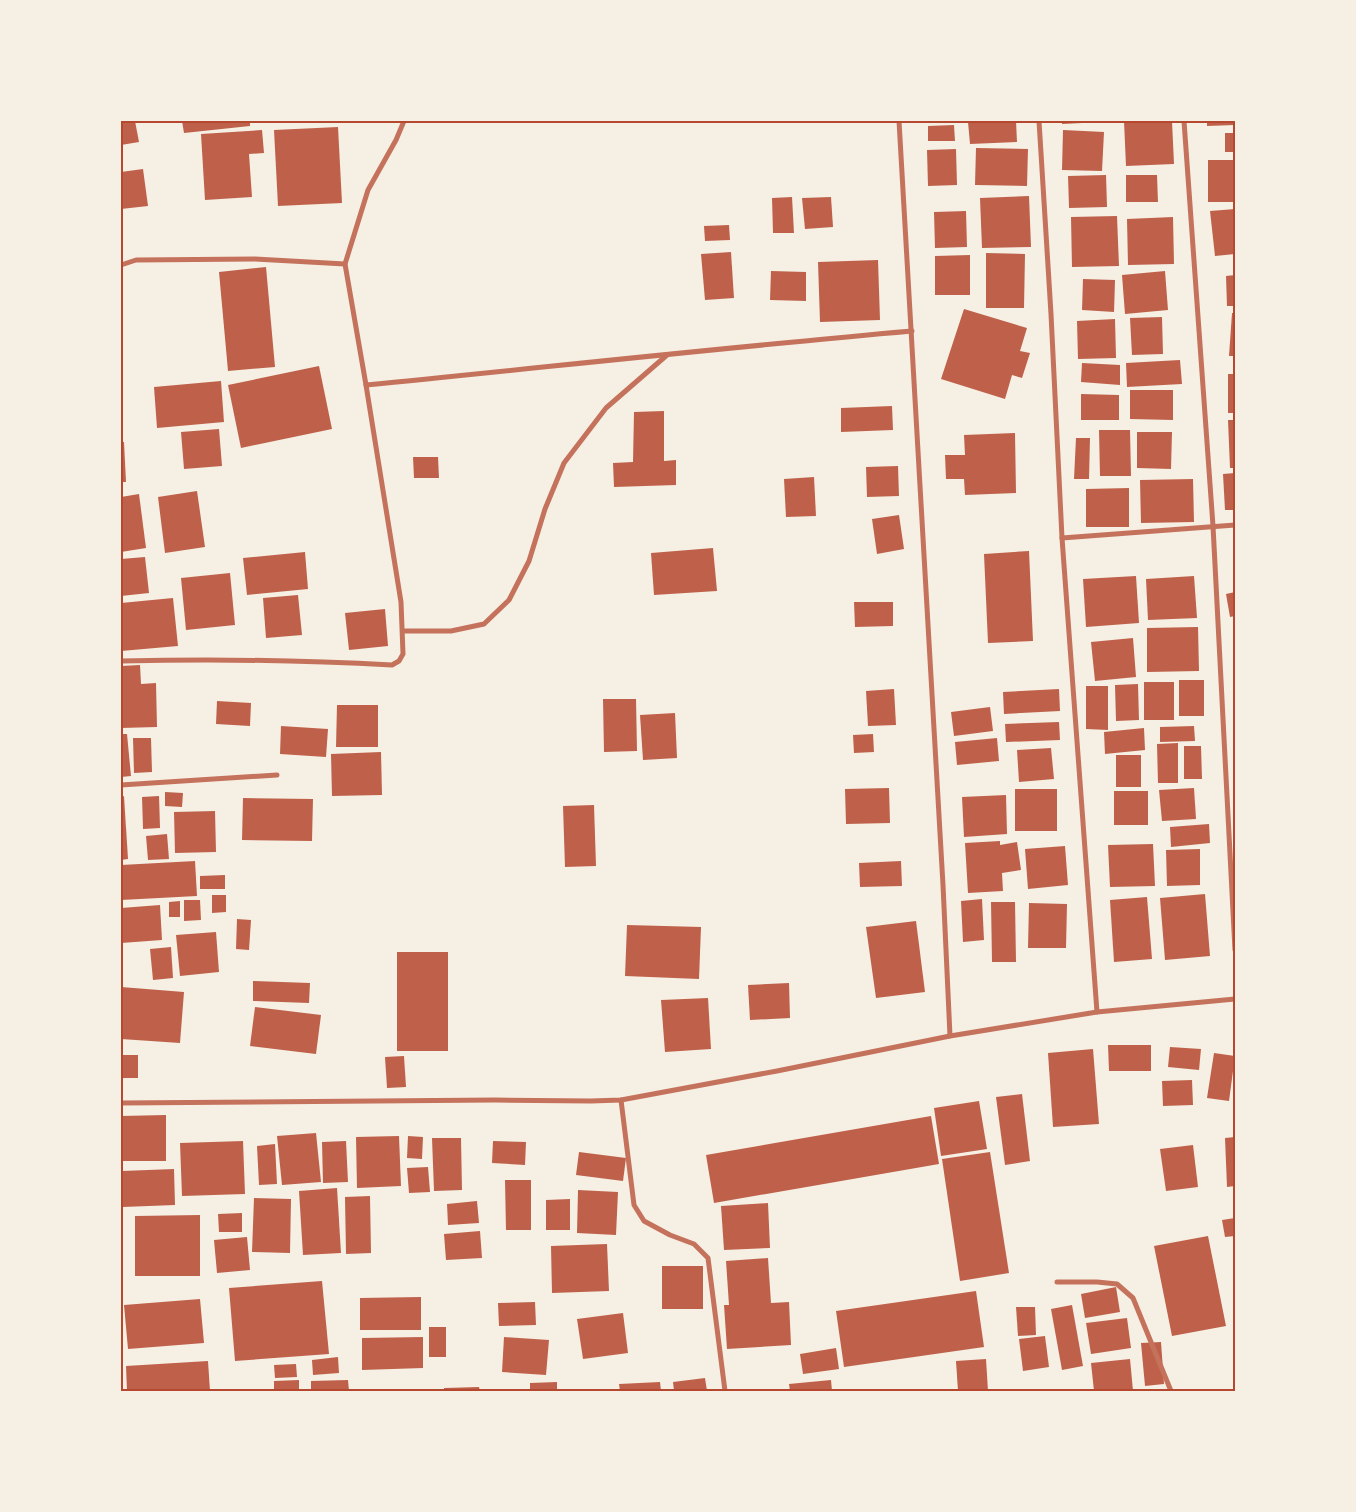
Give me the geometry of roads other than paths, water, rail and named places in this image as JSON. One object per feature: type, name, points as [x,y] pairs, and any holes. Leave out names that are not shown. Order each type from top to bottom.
[{"type":"street","points":[[121,661],[275,660],[392,665],[399,661],[403,654],[404,631],[401,602],[345,264],[368,190],[396,140],[404,121]]},
{"type":"street","points":[[899,121],[950,1036]]},
{"type":"street","points":[[1039,121],[1062,538],[1097,1012]]},
{"type":"street","points":[[1184,121],[1212,526],[1235,950]]},
{"type":"street","points":[[121,264],[136,260],[254,259],[345,264]]},
{"type":"street","points":[[366,385],[775,343],[912,331]]},
{"type":"street","points":[[404,631],[451,631],[484,624],[509,600],[529,561],[545,509],[564,463],[606,408],[668,355]]},
{"type":"street","points":[[1062,538],[1235,525]]},
{"type":"street","points":[[121,785],[277,775]]},
{"type":"street","points":[[121,1104],[621,1100],[950,1036],[1097,1012],[1235,999]]},
{"type":"street","points":[[621,1100],[634,1205],[644,1221],[670,1235],[694,1244],[708,1258],[725,1391]]},
{"type":"street","points":[[1057,1282],[1117,1284],[1133,1298],[1171,1391]]}]
